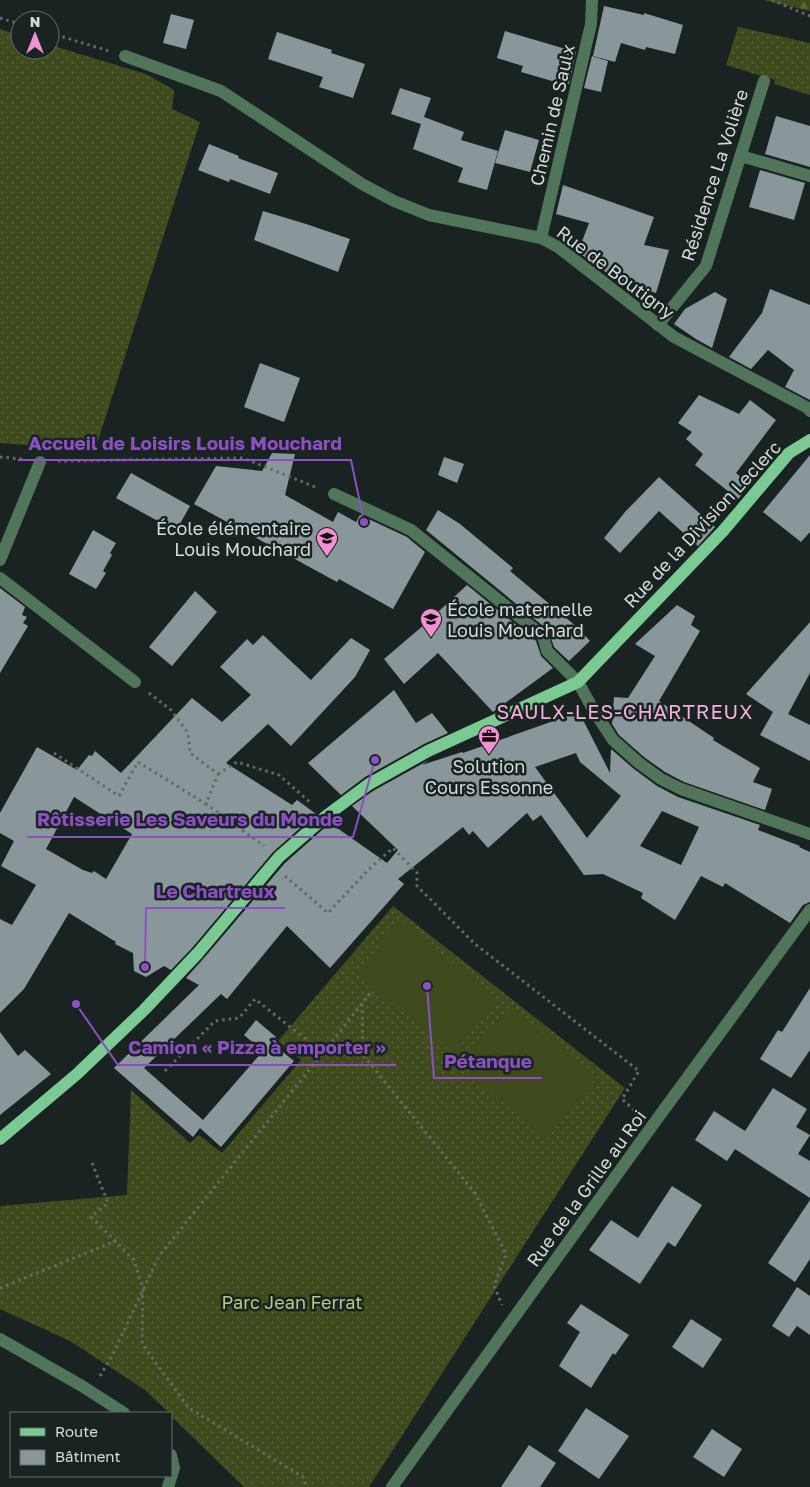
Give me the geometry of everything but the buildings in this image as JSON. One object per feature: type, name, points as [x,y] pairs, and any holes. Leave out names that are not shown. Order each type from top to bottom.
[{"type":"main road","name":"Rue de la Division Leclerc","points":[[0,1139],[77,1074],[144,1010],[198,953],[276,861],[326,816],[369,784],[428,751],[578,682],[723,532],[789,453],[810,440]]},
{"type":"street","name":"Chemin de Saulx","points":[[541,238],[591,24],[592,0]]},
{"type":"street","name":"Rue de Boutigny","points":[[124,56],[221,91],[362,184],[394,200],[429,215],[541,238],[558,248],[674,337],[808,408],[810,411]]},
{"type":"street","name":"Résidence La Volière","points":[[658,325],[706,266],[764,81]]},
{"type":"street","points":[[741,156],[810,176]]},
{"type":"street","points":[[0,560],[40,462]]},
{"type":"street","points":[[334,494],[411,530],[543,636],[547,651],[578,682],[613,740],[661,779],[681,789],[810,834]]},
{"type":"street","points":[[0,578],[135,682]]},
{"type":"street","name":"Rue de la Grille au Roi","points":[[392,1487],[810,910]]},
{"type":"street","points":[[0,1339],[122,1412]]},
{"type":"street","points":[[172,1459],[174,1468],[172,1474]]},
{"type":"path","points":[[772,0],[810,16]]},
{"type":"path","points":[[60,36],[124,56]]},
{"type":"path","points":[[0,457],[40,462],[243,458],[334,494]]},
{"type":"path","points":[[135,682],[171,710],[188,734],[190,754],[218,774]]},
{"type":"path","points":[[54,754],[119,796],[138,762],[206,804],[276,861],[328,913],[368,870],[393,848],[417,873],[417,886],[475,944],[639,1070],[622,1100],[652,1126]]},
{"type":"path","points":[[206,804],[218,774],[238,762],[279,776],[326,816]]},
{"type":"path","points":[[86,1389],[112,1356],[158,1256],[371,992]]},
{"type":"path","points":[[165,1070],[215,1021],[239,1018],[255,999],[323,1053]]},
{"type":"path","points":[[362,1003],[363,1055],[476,1193],[506,1254],[494,1286],[509,1324]]},
{"type":"path","points":[[92,1163],[108,1203],[91,1217],[134,1260],[143,1289],[142,1344],[188,1408],[302,1477],[307,1487]]},
{"type":"path","points":[[0,1288],[116,1242]]},
{"type":"green space","points":[[763,0],[810,0],[810,11]]},
{"type":"green space","points":[[738,27],[810,43],[810,95],[774,84],[775,80],[726,65]]},
{"type":"green space","points":[[0,29],[10,32],[10,60],[60,60],[60,48],[146,74],[174,90],[172,109],[200,122],[95,450],[0,443]]},
{"type":"green space","name":"Parc Jean Ferrat","points":[[393,906],[625,1088],[369,1487],[244,1487],[172,1417],[172,1412],[168,1412],[145,1390],[70,1341],[0,1309],[0,1206],[127,1195],[131,1090],[190,1143],[199,1135],[222,1153],[301,1060],[278,1041]]},
{"type":"green space","points":[[400,920],[498,999],[454,1053],[357,974]]},
{"type":"green space","points":[[511,1006],[597,1077],[547,1138],[460,1067]]},
{"type":"place","name":"Accueil de Loisirs Louis Mouchard","points":[[364,522]]},
{"type":"place","name":"École élémentaire Louis Mouchard","points":[[327,557]]},
{"type":"place","name":"École maternelle Louis Mouchard","points":[[431,638]]},
{"type":"place","name":"Solution Cours Essonne","points":[[489,755]]},
{"type":"place","name":"Rôtisserie Les Saveurs du Monde","points":[[375,760]]},
{"type":"place","name":"Le Chartreux","points":[[145,967]]},
{"type":"place","name":"Pétanque","points":[[427,986]]},
{"type":"place","name":"Camion « Pizza à emporter »","points":[[76,1004]]},
{"type":"district","name":"SAULX-LES-CHARTREUX","points":[[625,711]]}]
